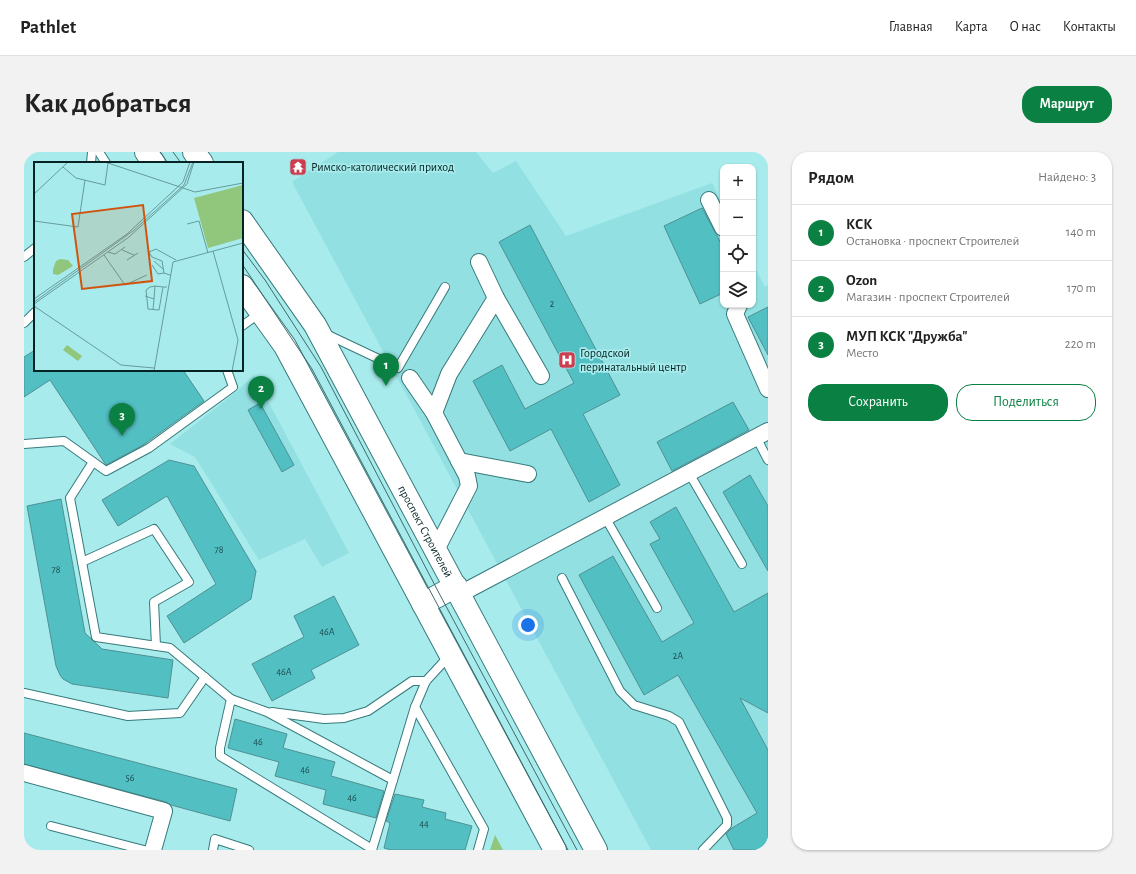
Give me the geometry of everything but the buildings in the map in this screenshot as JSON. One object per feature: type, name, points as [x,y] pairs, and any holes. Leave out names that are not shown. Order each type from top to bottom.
[{"type":"main road","points":[[146,152],[153,162]]},
{"type":"main road","points":[[194,152],[201,162]]},
{"type":"main road","name":"проспект Строителей","points":[[243,221],[318,331],[596,850]]},
{"type":"main road","points":[[243,287],[285,346],[555,850]]},
{"type":"main road","points":[[423,604],[458,590]]},
{"type":"street","points":[[709,200],[720,222]]},
{"type":"street","points":[[479,262],[496,298],[541,376]]},
{"type":"street","points":[[434,413],[449,374],[496,298]]},
{"type":"street","points":[[738,308],[735,314],[768,389]]},
{"type":"street","points":[[410,378],[434,413],[467,476],[469,486],[436,550]]},
{"type":"street","points":[[458,590],[605,517],[762,434]]},
{"type":"street","points":[[459,461],[528,474]]},
{"type":"street","points":[[24,773],[164,811],[153,850]]},
{"type":"lane","points":[[91,162],[92,152]]},
{"type":"lane","points":[[99,152],[105,162]]},
{"type":"lane","points":[[24,257],[34,249]]},
{"type":"lane","points":[[318,331],[398,368],[445,287]]},
{"type":"lane","points":[[24,323],[34,313]]},
{"type":"lane","points":[[243,325],[261,313]]},
{"type":"lane","points":[[24,444],[64,441],[106,471],[148,448],[233,387],[227,371]]},
{"type":"lane","points":[[762,434],[768,460]]},
{"type":"lane","points":[[93,462],[70,498],[96,637],[170,648],[231,699],[267,712],[393,780]]},
{"type":"lane","points":[[689,472],[742,564]]},
{"type":"lane","points":[[605,517],[657,608]]},
{"type":"lane","points":[[82,562],[154,529],[188,582],[154,602],[156,646]]},
{"type":"lane","points":[[562,578],[620,691],[634,705],[669,716],[679,722],[727,818],[727,825],[703,850]]},
{"type":"lane","points":[[231,699],[220,748],[220,756],[372,850],[415,707],[426,681],[450,655]]},
{"type":"lane","points":[[24,693],[128,716],[180,713],[205,677]]},
{"type":"lane","points":[[267,712],[324,719],[344,718],[368,711],[412,681],[426,681]]},
{"type":"lane","points":[[415,707],[484,829],[478,850]]},
{"type":"lane","points":[[51,826],[144,850]]},
{"type":"lane","points":[[213,850],[215,839],[249,850]]},
{"type":"shaded area","name":"Городской перинатальный центр","points":[[338,152],[476,152],[493,173],[516,161],[566,236],[712,183],[720,199],[720,308],[756,308],[756,270],[765,287],[768,285],[768,850],[651,850],[292,182]]},
{"type":"shaded area","points":[[254,375],[349,553],[322,567],[305,539],[259,560],[195,457],[170,444],[236,392]]},
{"type":"green space","points":[[495,835],[503,850],[490,850]]},
{"type":"tram line","points":[[160,152],[167,162]]},
{"type":"tram line","points":[[173,152],[180,162]]},
{"type":"tram line","points":[[243,250],[265,280],[321,367],[440,595],[577,850]]},
{"type":"tram line","points":[[243,266],[312,369],[568,850]]},
{"type":"place","name":"Римско-католический приход","points":[[298,167]]},
{"type":"place","name":"Городской перинатальный центр","points":[[567,360]]},
{"type":"place","name":"КСК","points":[[386,386]]},
{"type":"place","name":"Ozon","points":[[261,409]]},
{"type":"place","name":"МУП КСК \"Дружба\"","points":[[122,436]]}]
